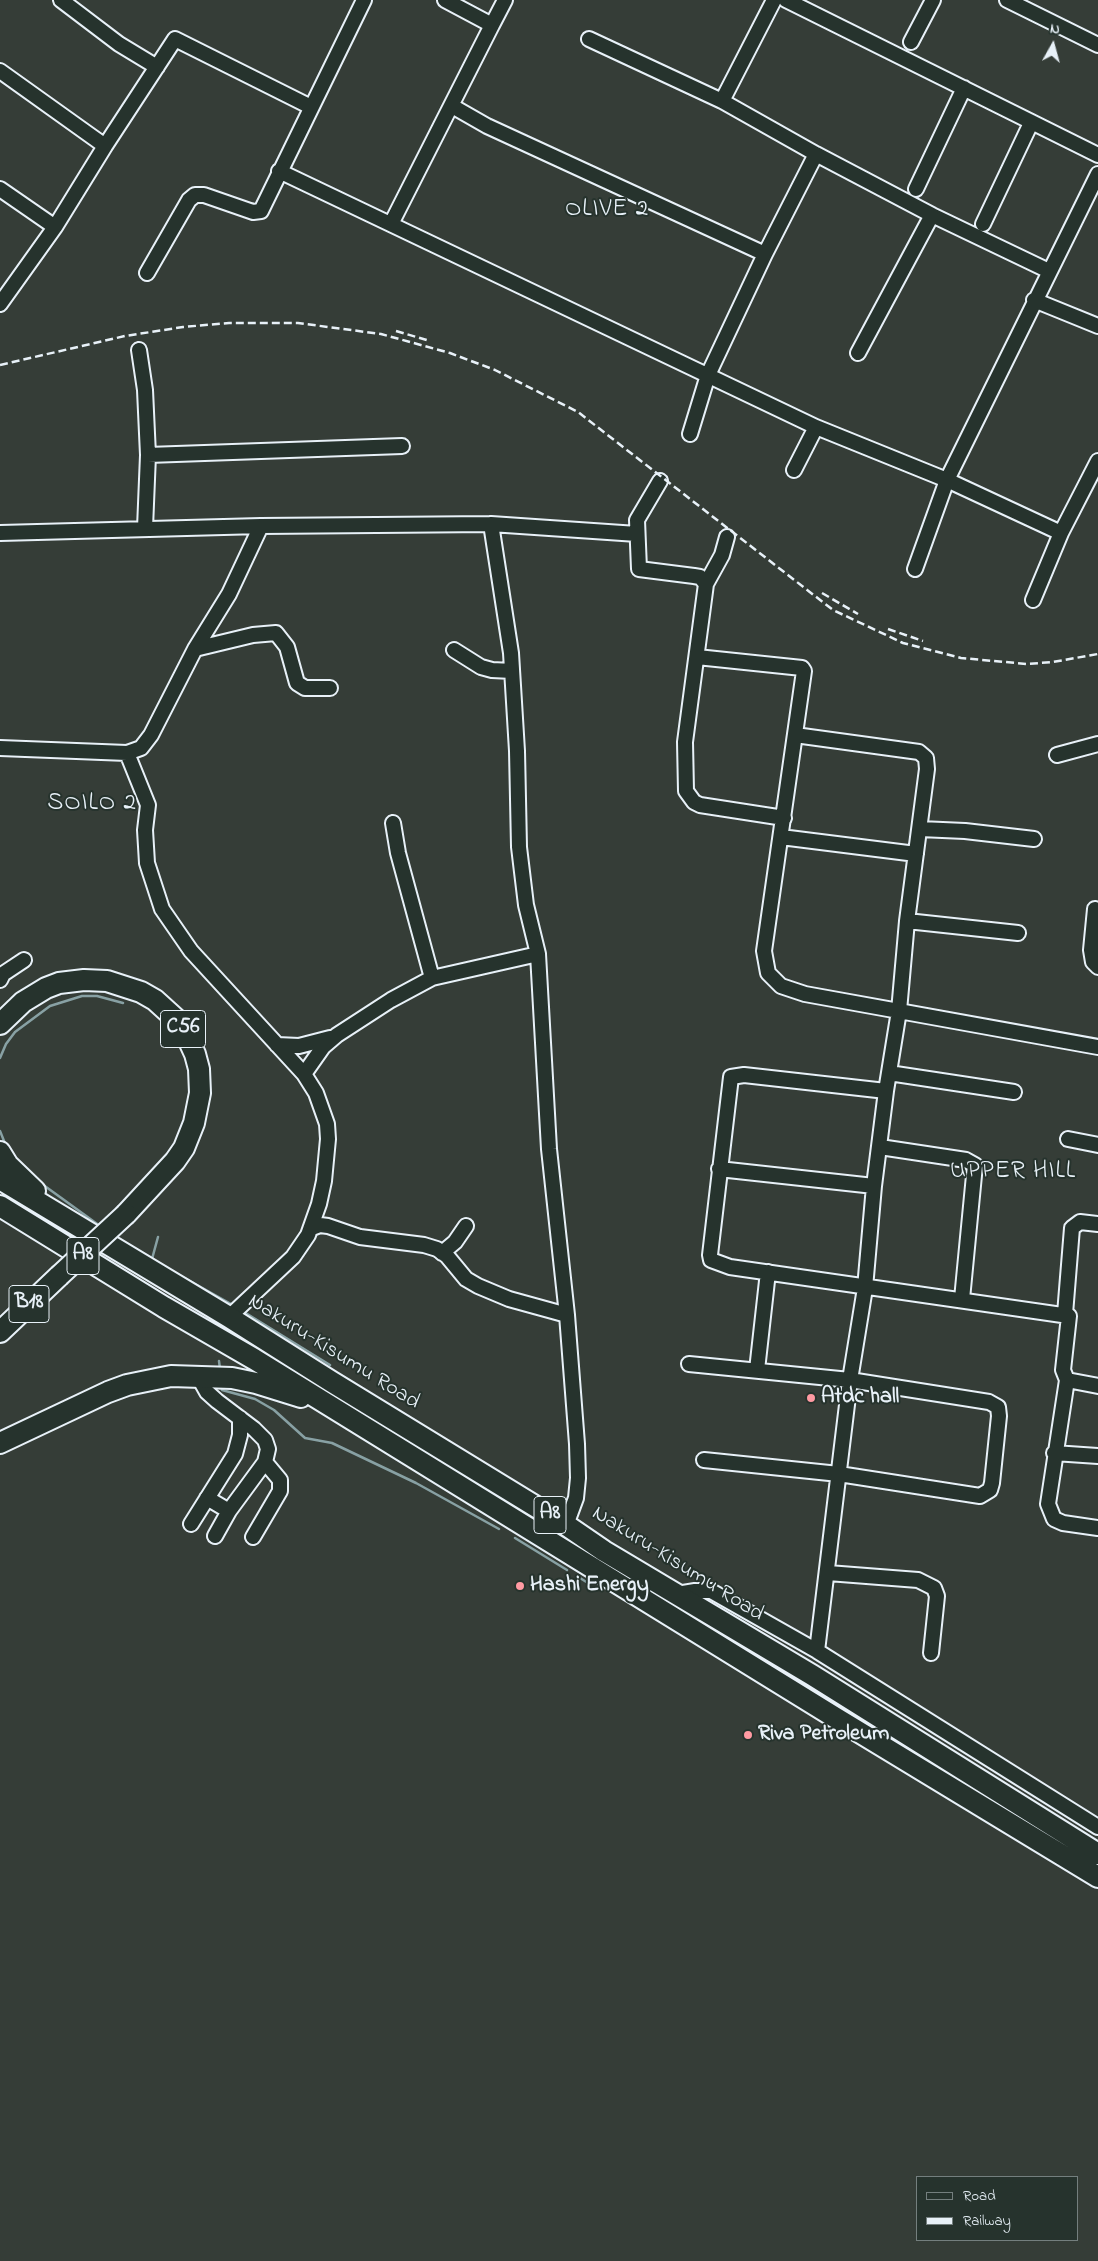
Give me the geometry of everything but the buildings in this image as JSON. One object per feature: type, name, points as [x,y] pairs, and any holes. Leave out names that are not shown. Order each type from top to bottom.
[{"type":"highway","name":"C56","points":[[0,1024],[23,1002],[46,988],[58,983],[84,980],[117,984],[141,992],[155,1000],[177,1020],[184,1030],[195,1054],[199,1069],[200,1093],[194,1123],[184,1148],[176,1161],[126,1214]]},
{"type":"highway","points":[[0,1152],[8,1165],[51,1210]]},
{"type":"highway","name":"Nakuru-Kisumu Road","points":[[0,1179],[566,1524],[604,1551],[677,1594],[1098,1854]]},
{"type":"highway","name":"Nakuru-Kisumu Road","points":[[0,1206],[254,1359],[1098,1877]]},
{"type":"highway","name":"B18","points":[[0,1332],[126,1214]]},
{"type":"highway","points":[[0,1443],[108,1392],[148,1380],[171,1376],[198,1376],[256,1383],[299,1396],[342,1414]]},
{"type":"street","points":[[61,0],[119,44],[156,67]]},
{"type":"street","points":[[445,0],[492,25]]},
{"type":"street","points":[[391,224],[505,0]]},
{"type":"street","points":[[722,101],[774,0]]},
{"type":"street","points":[[788,0],[1098,155]]},
{"type":"street","points":[[911,42],[933,0]]},
{"type":"street","points":[[1007,0],[1098,45]]},
{"type":"street","points":[[147,273],[189,200],[195,195],[204,195],[253,212],[261,211],[362,1]]},
{"type":"street","points":[[0,304],[55,227],[175,39],[311,106]]},
{"type":"street","points":[[589,39],[722,101],[816,154],[932,215],[1049,271]]},
{"type":"street","points":[[0,71],[105,146]]},
{"type":"street","points":[[916,189],[964,88]]},
{"type":"street","points":[[452,106],[487,126],[765,254]]},
{"type":"street","points":[[983,224],[1032,123]]},
{"type":"street","points":[[690,434],[708,375],[765,254],[816,154]]},
{"type":"street","points":[[279,171],[816,427],[946,480],[1061,533]]},
{"type":"street","points":[[915,569],[946,480],[1034,300],[1096,182]]},
{"type":"street","points":[[0,189],[55,227]]},
{"type":"street","points":[[858,352],[932,215]]},
{"type":"street","points":[[1034,300],[1098,326]]},
{"type":"street","points":[[140,350],[148,456],[144,528]]},
{"type":"street","points":[[794,470],[816,427]]},
{"type":"street","points":[[148,456],[402,446]]},
{"type":"street","points":[[1033,600],[1061,533],[1098,461]]},
{"type":"street","points":[[660,481],[639,515],[637,534],[638,569],[694,576],[704,580],[706,584]]},
{"type":"street","points":[[0,533],[144,528],[491,524],[637,534]]},
{"type":"street","points":[[491,524],[512,671],[520,848],[526,905],[538,954],[549,1149],[567,1315],[578,1478],[576,1498],[566,1524]]},
{"type":"street","points":[[0,748],[126,753],[141,748],[152,735],[195,649],[229,594],[261,526]]},
{"type":"street","points":[[727,537],[722,555],[706,584],[685,742],[686,791],[694,802],[700,805],[784,818]]},
{"type":"street","points":[[195,649],[253,635],[276,633],[287,647],[297,684],[305,688],[330,688]]},
{"type":"street","points":[[454,650],[469,661],[486,669],[512,671]]},
{"type":"street","points":[[697,657],[804,669],[764,951],[768,973],[781,986],[805,994],[1098,1046]]},
{"type":"street","points":[[796,735],[919,752],[926,758],[927,769],[907,921],[899,1011],[886,1091],[874,1186],[865,1288],[850,1380],[817,1651]]},
{"type":"street","points":[[1057,755],[1098,744]]},
{"type":"street","points":[[126,753],[148,805],[145,830],[147,863],[162,910],[191,951],[304,1074],[316,1093],[324,1111],[328,1139],[319,1204],[312,1228],[293,1257],[229,1317]]},
{"type":"street","points":[[393,823],[406,886],[432,978]]},
{"type":"street","points":[[920,830],[965,831],[1034,839]]},
{"type":"street","points":[[781,837],[916,854]]},
{"type":"street","points":[[1095,909],[1091,950],[1093,962],[1098,967]]},
{"type":"street","points":[[907,921],[1018,933]]},
{"type":"street","points":[[304,1074],[323,1047],[337,1035],[391,1000],[432,978],[538,954]]},
{"type":"street","points":[[511,959],[528,969],[540,982]]},
{"type":"street","points":[[0,980],[3,974],[24,960]]},
{"type":"street","points":[[277,1045],[299,1046],[337,1035]]},
{"type":"street","points":[[889,1073],[1014,1092]]},
{"type":"street","points":[[886,1091],[733,1076],[730,1079],[710,1254],[711,1260],[725,1267],[865,1288],[962,1299],[1069,1316],[1063,1370],[1067,1380],[1048,1498],[1050,1512],[1054,1519],[1063,1523],[1098,1528]]},
{"type":"street","points":[[1068,1139],[1098,1145]]},
{"type":"street","points":[[880,1147],[966,1160],[975,1166],[976,1173],[962,1299]]},
{"type":"street","points":[[720,1169],[874,1186]]},
{"type":"street","points":[[1065,1314],[1072,1228],[1080,1222],[1098,1224]]},
{"type":"street","points":[[312,1228],[320,1225],[328,1226],[360,1237],[424,1245],[442,1253],[466,1279],[478,1286],[509,1299],[567,1315]]},
{"type":"street","points":[[442,1253],[455,1242],[466,1226]]},
{"type":"street","points":[[757,1370],[768,1272]]},
{"type":"street","points":[[689,1364],[850,1380],[995,1404],[998,1407],[999,1416],[993,1478],[990,1490],[980,1496],[839,1474],[704,1460]]},
{"type":"street","points":[[198,1376],[208,1392],[265,1440],[268,1449],[265,1462],[229,1511],[215,1536]]},
{"type":"street","points":[[1067,1380],[1098,1386]]},
{"type":"street","points":[[191,1524],[235,1454],[240,1435],[240,1418]]},
{"type":"street","points":[[1054,1452],[1098,1456]]},
{"type":"street","points":[[253,1537],[280,1491],[280,1480],[265,1462]]},
{"type":"street","points":[[207,1498],[229,1511]]},
{"type":"street","points":[[828,1573],[918,1580],[934,1588],[937,1596],[931,1653]]},
{"type":"street","points":[[677,1594],[711,1591],[817,1651],[1098,1827]]},
{"type":"street","points":[[968,1774],[983,1754]]},
{"type":"waterway","points":[[0,1058],[6,1044],[15,1032],[50,1006],[82,996],[97,996],[123,1003]]},
{"type":"waterway","points":[[0,1131],[6,1146]]},
{"type":"waterway","points":[[42,1184],[100,1226]]},
{"type":"waterway","points":[[152,1259],[158,1237]]},
{"type":"waterway","points":[[165,1267],[231,1304]]},
{"type":"waterway","points":[[244,1312],[330,1365]]},
{"type":"waterway","points":[[219,1361],[220,1369]]},
{"type":"waterway","points":[[221,1385],[222,1390],[255,1399],[274,1410],[305,1438],[332,1443],[416,1483],[499,1529]]},
{"type":"waterway","points":[[515,1538],[567,1570]]},
{"type":"waterway","points":[[580,1578],[588,1583]]},
{"type":"railway","points":[[0,365],[125,336],[183,327],[229,323],[298,323],[381,334],[450,353],[495,370],[578,412],[833,610],[903,643],[961,658],[1027,664],[1053,662],[1098,654]]},
{"type":"railway","points":[[396,331],[430,341]]},
{"type":"railway","points":[[822,593],[858,614]]},
{"type":"railway","points":[[888,629],[923,641]]},
{"type":"place","name":"Atdc hall","points":[[811,1398]]},
{"type":"place","name":"Hashi Energy","points":[[520,1586]]},
{"type":"place","name":"Riva Petroleum","points":[[748,1735]]},
{"type":"district","name":"OLIVE 2","points":[[607,211]]},
{"type":"district","name":"SOILO 2","points":[[92,805]]},
{"type":"district","name":"UPPER HILL","points":[[1013,1173]]}]
